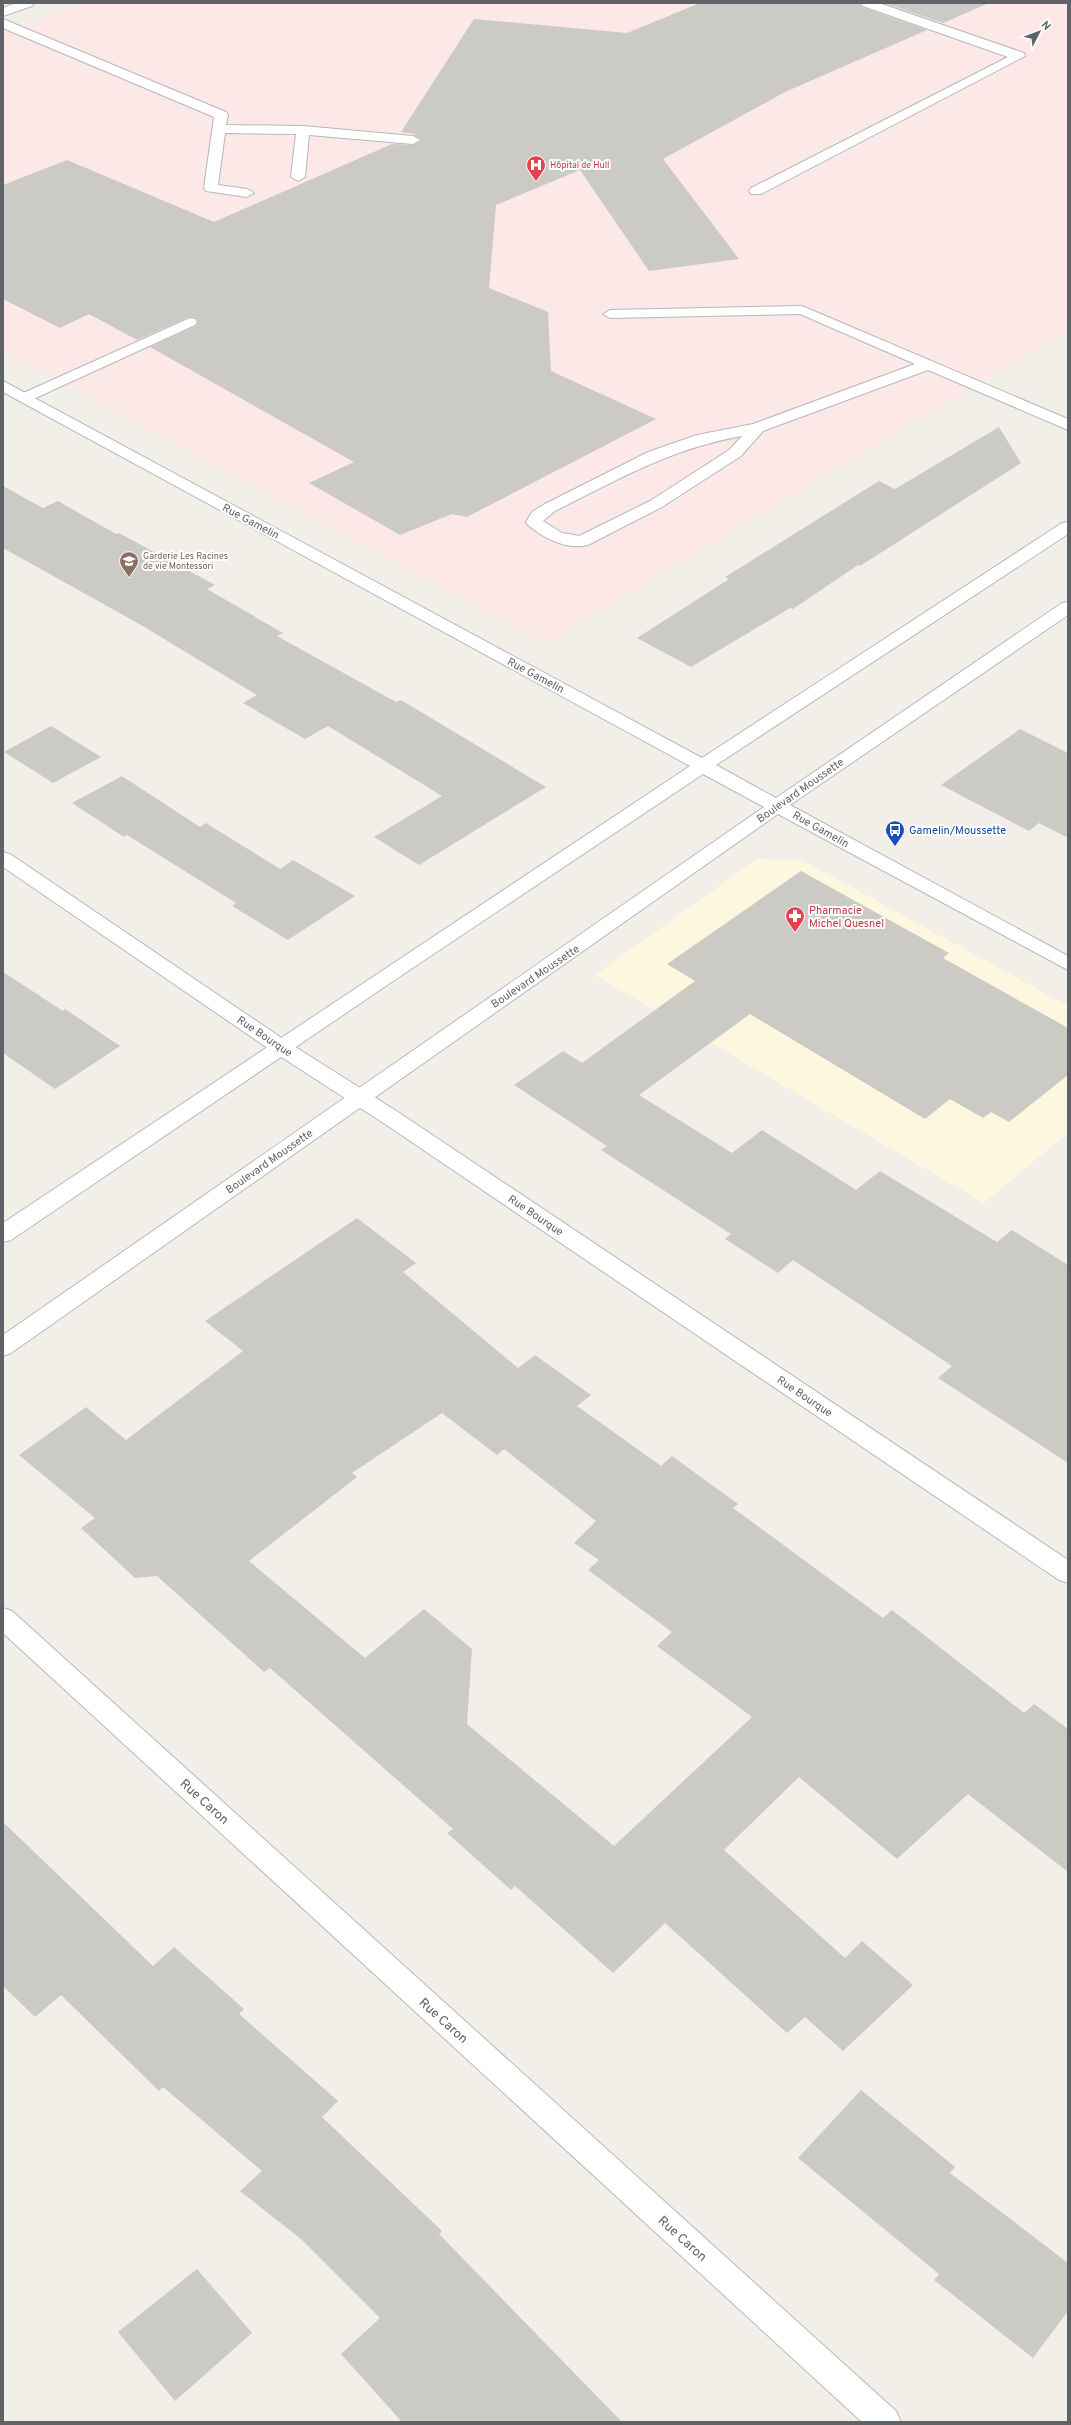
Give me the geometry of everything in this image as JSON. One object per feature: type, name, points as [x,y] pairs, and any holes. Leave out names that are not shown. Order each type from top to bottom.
[{"type":"street","points":[[3,12],[28,3]]},
{"type":"street","points":[[756,191],[1019,56],[867,3]]},
{"type":"street","points":[[3,23],[221,115],[211,188],[247,193]]},
{"type":"street","points":[[219,129],[303,130],[414,140]]},
{"type":"street","points":[[298,177],[303,130]]},
{"type":"street","points":[[610,314],[802,310],[1068,425]]},
{"type":"street","points":[[24,398],[190,322]]},
{"type":"street","points":[[757,428],[735,452],[656,504],[582,540],[569,541],[543,530],[534,522],[538,514],[654,455],[703,438],[757,428],[928,365]]},
{"type":"street","name":"Rue Gamelin","points":[[3,386],[778,805],[1068,964]]},
{"type":"street","points":[[3,1234],[279,1046],[702,765],[1068,527]]},
{"type":"street","name":"Boulevard Moussette","points":[[3,1347],[358,1097],[569,953],[778,805],[1068,607]]},
{"type":"street","name":"Rue Bourque","points":[[3,858],[279,1046],[358,1097],[1068,1572]]},
{"type":"street","name":"Rue Caron","points":[[3,1618],[885,2422]]},
{"type":"shaded area","name":"Hôpital de Hull","points":[[82,3],[1068,3],[1068,330],[545,643],[3,351],[3,33]]},
{"type":"shaded area","points":[[757,859],[802,860],[1068,1006],[1068,1133],[984,1203],[595,975]]},
{"type":"building","name":"Hôpital de Hull","points":[[700,3],[860,3],[862,7],[927,30],[785,92],[663,159],[739,259],[649,271],[580,170],[496,205],[489,288],[548,312],[551,371],[656,419],[467,517],[452,514],[400,535],[309,483],[354,462],[150,347],[196,326],[198,321],[195,318],[189,317],[137,340],[89,314],[60,328],[3,299],[3,185],[67,160],[214,222],[392,144],[413,145],[421,141],[421,139],[413,135],[416,134],[401,132],[474,19],[627,33]]},
{"type":"building","points":[[884,3],[989,3],[943,23]]},
{"type":"building","points":[[999,427],[1021,463],[860,566],[858,565],[793,609],[790,608],[691,667],[637,638],[729,579],[725,577],[879,481],[895,489]]},
{"type":"building","points":[[3,486],[43,508],[58,501],[116,534],[119,533],[215,585],[207,589],[283,633],[277,636],[396,702],[401,700],[546,787],[419,865],[374,837],[442,796],[328,726],[305,739],[243,703],[257,695],[141,625],[3,548]]},
{"type":"building","points":[[51,726],[101,757],[53,783],[4,752]]},
{"type":"building","points":[[1020,729],[1068,753],[1068,838],[1039,823],[1029,831],[941,785]]},
{"type":"building","points":[[122,776],[200,827],[206,823],[280,869],[293,860],[355,896],[288,940],[232,906],[236,903],[127,835],[124,837],[72,803]]},
{"type":"building","points":[[801,871],[949,953],[943,958],[1068,1028],[1068,1075],[1009,1122],[991,1112],[983,1118],[950,1099],[925,1119],[750,1014],[639,1095],[732,1153],[762,1130],[856,1190],[880,1171],[997,1242],[1012,1230],[1068,1265],[1068,1463],[938,1378],[952,1366],[793,1260],[778,1273],[725,1239],[731,1234],[601,1150],[607,1146],[514,1085],[563,1051],[582,1063],[695,981],[667,964]]},
{"type":"building","points":[[3,972],[63,1011],[65,1009],[120,1046],[55,1089],[3,1053]]},
{"type":"building","points":[[357,1218],[416,1263],[403,1272],[518,1368],[535,1355],[591,1395],[577,1406],[661,1466],[672,1456],[738,1504],[733,1508],[883,1618],[892,1610],[1024,1713],[1034,1704],[1068,1729],[1068,1872],[968,1794],[897,1859],[799,1777],[724,1850],[845,1958],[862,1941],[913,1985],[843,2051],[805,2017],[787,2033],[665,1923],[613,1973],[515,1886],[511,1890],[447,1833],[453,1829],[270,1668],[264,1672],[157,1576],[135,1578],[81,1528],[95,1518],[19,1455],[86,1407],[126,1440],[243,1351],[205,1321]],"holes":[[[442,1413],[497,1455],[504,1449],[596,1521],[574,1543],[599,1560],[588,1570],[672,1632],[657,1646],[752,1717],[614,1846],[467,1724],[472,1649],[424,1609],[365,1658],[249,1561],[357,1477],[352,1473]]]},
{"type":"building","points":[[3,1822],[153,1966],[174,1947],[244,2009],[239,2014],[338,2101],[322,2117],[442,2231],[439,2234],[622,2422],[402,2422],[341,2354],[380,2318],[301,2239],[240,2191],[262,2171],[163,2087],[159,2091],[61,1995],[35,2017],[3,1986]]},
{"type":"building","points":[[861,2090],[955,2167],[950,2173],[1068,2263],[1068,2311],[1033,2358],[934,2280],[939,2274],[798,2158]]},
{"type":"building","points":[[197,2269],[252,2333],[175,2401],[118,2332]]},
{"type":"place","name":"Hôpital de Hull","points":[[536,182]]},
{"type":"place","name":"Garderie Les Racines de vie Montessori","points":[[129,578]]},
{"type":"place","name":"Gamelin/Moussette","points":[[895,847]]},
{"type":"place","name":"Pharmacie Michel Quesnel","points":[[795,933]]}]
